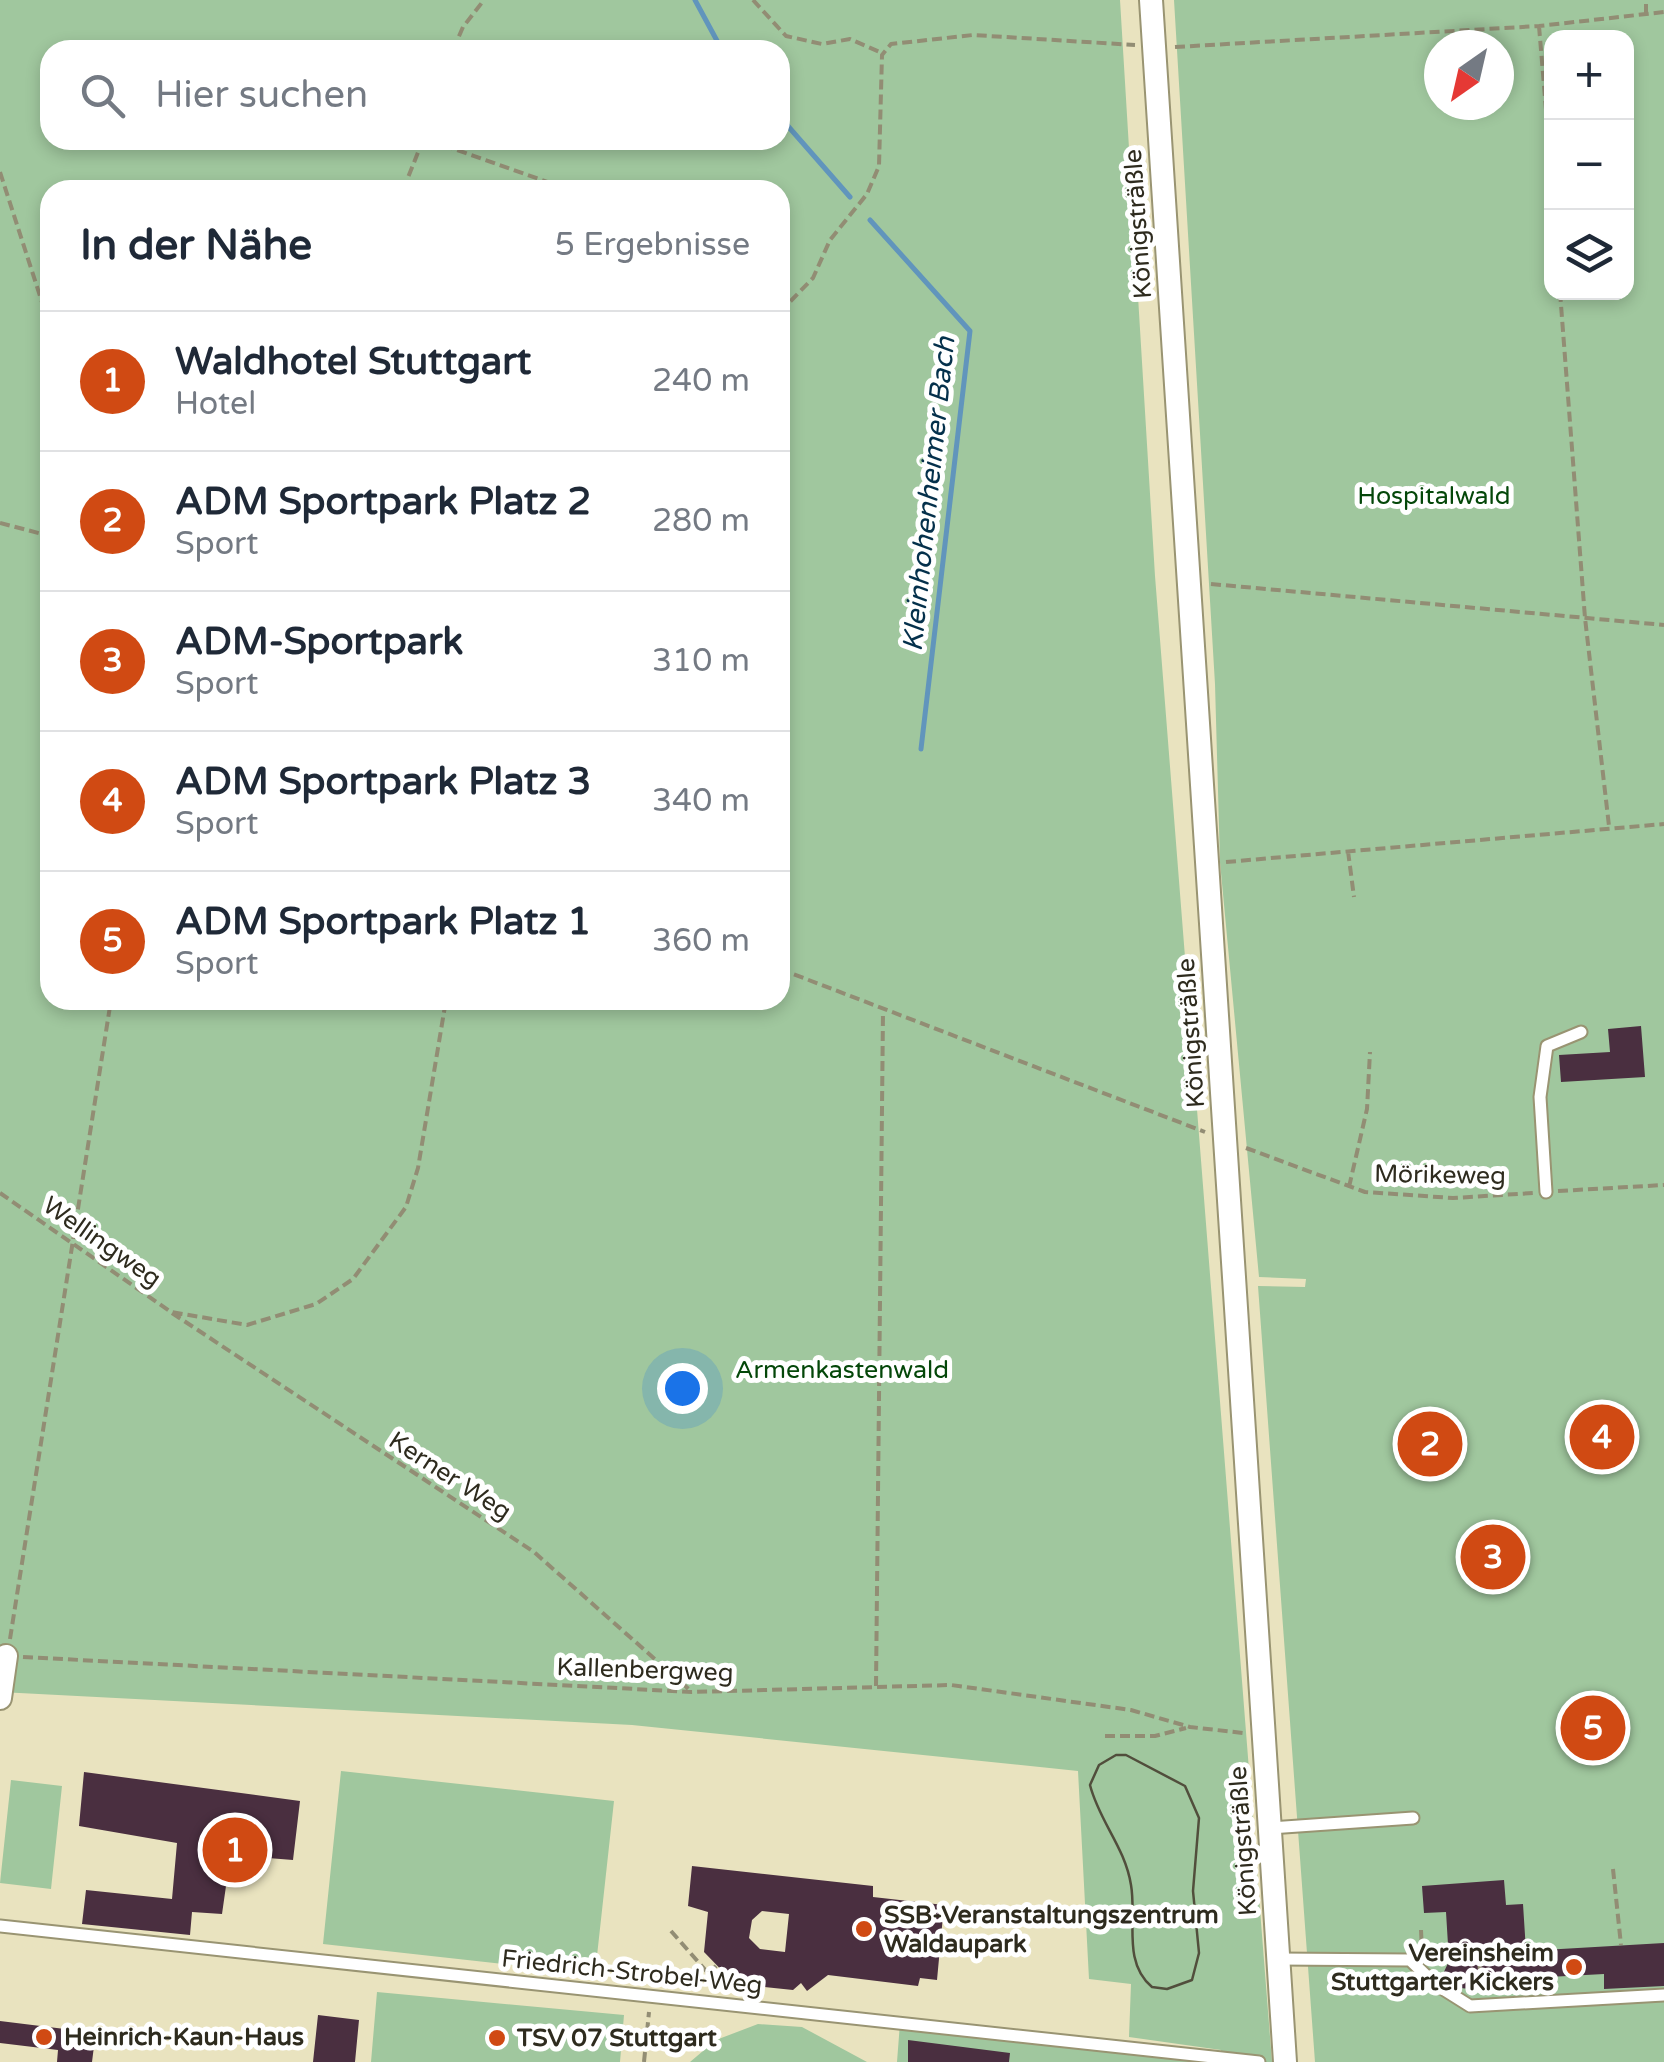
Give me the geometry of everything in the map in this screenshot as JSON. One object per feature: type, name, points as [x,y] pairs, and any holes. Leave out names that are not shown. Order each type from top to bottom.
[{"type":"street","name":"Königsträßle","points":[[1151,0],[1285,2062]]},
{"type":"street","points":[[0,1698],[6,1656]]},
{"type":"lane","points":[[1546,1192],[1540,1096],[1547,1046],[1582,1032]]},
{"type":"lane","points":[[1270,1828],[1413,1818]]},
{"type":"lane","name":"Friedrich-Strobel-Weg","points":[[0,1926],[1259,2062]]},
{"type":"lane","points":[[1278,1959],[1410,1960],[1446,1992],[1470,2006],[1664,1994]]},
{"type":"path","points":[[457,40],[484,0]]},
{"type":"path","points":[[752,0],[786,36],[822,44],[850,39],[882,54]]},
{"type":"path","points":[[1646,0],[1646,14]]},
{"type":"path","points":[[1190,47],[1540,26],[1664,12]]},
{"type":"path","points":[[1540,26],[1547,120]]},
{"type":"path","points":[[790,302],[813,278],[830,240],[867,194],[880,166],[882,54],[891,44],[916,38],[973,36],[1154,46]]},
{"type":"path","points":[[408,180],[422,150]]},
{"type":"path","points":[[455,150],[541,180]]},
{"type":"path","points":[[0,172],[40,296]]},
{"type":"path","points":[[1561,300],[1585,618],[1609,826]]},
{"type":"path","points":[[0,523],[40,533]]},
{"type":"path","points":[[1189,583],[1664,624]]},
{"type":"path","points":[[1207,864],[1664,824]]},
{"type":"path","points":[[1348,851],[1354,897]]},
{"type":"path","points":[[790,973],[1181,1123]]},
{"type":"path","points":[[6,1656],[110,1010]]},
{"type":"path","name":"Wellingweg","points":[[0,1193],[171,1312],[247,1325],[316,1304],[353,1279],[406,1207],[418,1168],[444,1010]]},
{"type":"path","points":[[876,1686],[883,1012]]},
{"type":"path","points":[[1348,1186],[1367,1109],[1370,1052]]},
{"type":"path","name":"Mörikeweg","points":[[1225,1140],[1365,1192],[1453,1198],[1664,1185]]},
{"type":"path","name":"Kerner Weg","points":[[171,1312],[534,1552],[692,1692]]},
{"type":"path","name":"Kallenbergweg","points":[[6,1656],[692,1692],[952,1685],[1132,1710],[1190,1727],[1264,1736]]},
{"type":"path","points":[[1104,1736],[1155,1736],[1190,1727]]},
{"type":"path","points":[[1613,1869],[1621,1946]]},
{"type":"path","points":[[1421,1930],[1424,1959],[1480,1956],[1482,2006]]},
{"type":"path","points":[[671,1931],[739,2006]]},
{"type":"path","points":[[708,1973],[717,1965]]},
{"type":"path","points":[[644,2062],[650,1997]]},
{"type":"green space","name":"Armenkastenwald","points":[[0,0],[1120,0],[1155,576],[1272,2062],[897,2062],[900,2023],[1222,2056],[1221,2050],[1129,2037],[1131,1984],[1089,1979],[1078,1771],[632,1725],[0,1692]]},
{"type":"green space","name":"Hospitalwald","points":[[1174,0],[1664,0],[1664,2062],[1315,2062],[1258,1286],[1305,1287],[1306,1279],[1259,1277],[1220,862],[1215,684]]},
{"type":"green space","points":[[341,1771],[614,1801],[595,1974],[323,1944]]},
{"type":"green space","points":[[11,1780],[62,1786],[51,1889],[0,1883]]},
{"type":"green space","name":"TSV 07 Stuttgart","points":[[377,1992],[624,2015],[620,2062],[371,2062]]},
{"type":"green space","points":[[758,2024],[802,2027],[867,2062],[690,2062],[716,2040]]},
{"type":"building","points":[[1641,1026],[1645,1077],[1561,1082],[1559,1055],[1610,1052],[1608,1029]]},
{"type":"building","points":[[84,1772],[300,1801],[293,1860],[268,1858],[266,1868],[242,1866],[227,1879],[222,1914],[192,1912],[190,1935],[82,1924],[86,1890],[172,1899],[177,1843],[79,1826]]},
{"type":"building","name":"SSB-Veranstaltungszentrum Waldaupark","points":[[692,1866],[873,1886],[873,1897],[944,1905],[937,1980],[920,1978],[918,1986],[828,1975],[807,1991],[801,1983],[793,1990],[735,1984],[704,1952],[708,1912],[688,1906]],"holes":[[[762,1911],[789,1914],[785,1952],[760,1949],[749,1938],[752,1920]]]},
{"type":"building","points":[[1504,1880],[1506,1905],[1523,1904],[1526,1951],[1664,1943],[1664,1986],[1604,1989],[1604,1974],[1530,1978],[1531,1991],[1486,1994],[1485,1990],[1459,1988],[1458,1979],[1449,1980],[1443,1974],[1449,1961],[1446,1912],[1424,1913],[1422,1886]]},
{"type":"building","points":[[318,2015],[359,2020],[355,2062],[313,2062]]},
{"type":"building","name":"Heinrich-Kaun-Haus","points":[[0,2021],[81,2031],[81,2036],[95,2038],[92,2062],[57,2062],[58,2050],[0,2043]]},
{"type":"building","points":[[908,2040],[1010,2053],[1009,2062],[908,2062]]},
{"type":"waterway","name":"Kleinhohenheimer Bach","points":[[695,0],[717,40]]},
{"type":"waterway","name":"Kleinhohenheimer Bach","points":[[790,128],[850,197]]},
{"type":"waterway","name":"Kleinhohenheimer Bach","points":[[870,220],[970,331],[921,749]]},
{"type":"tram line","points":[[1116,1755],[1126,1755],[1185,1786],[1199,1818],[1193,1891],[1199,1953],[1192,1980],[1167,1989],[1152,1987],[1137,1965],[1128,1871],[1090,1785],[1099,1765],[1116,1755]]},
{"type":"place","name":"ADM Sportpark Platz 3","points":[[1602,1437]]},
{"type":"place","name":"ADM Sportpark Platz 2","points":[[1430,1444]]},
{"type":"place","name":"ADM-Sportpark","points":[[1493,1557]]},
{"type":"place","name":"ADM Sportpark Platz 1","points":[[1593,1728]]},
{"type":"place","name":"Waldhotel Stuttgart","points":[[235,1850]]},
{"type":"place","name":"SSB-Veranstaltungszentrum Waldaupark","points":[[864,1929]]},
{"type":"place","name":"Vereinsheim Stuttgarter Kickers","points":[[1574,1967]]},
{"type":"place","name":"Heinrich-Kaun-Haus","points":[[44,2037]]},
{"type":"place","name":"TSV 07 Stuttgart","points":[[497,2038]]}]
